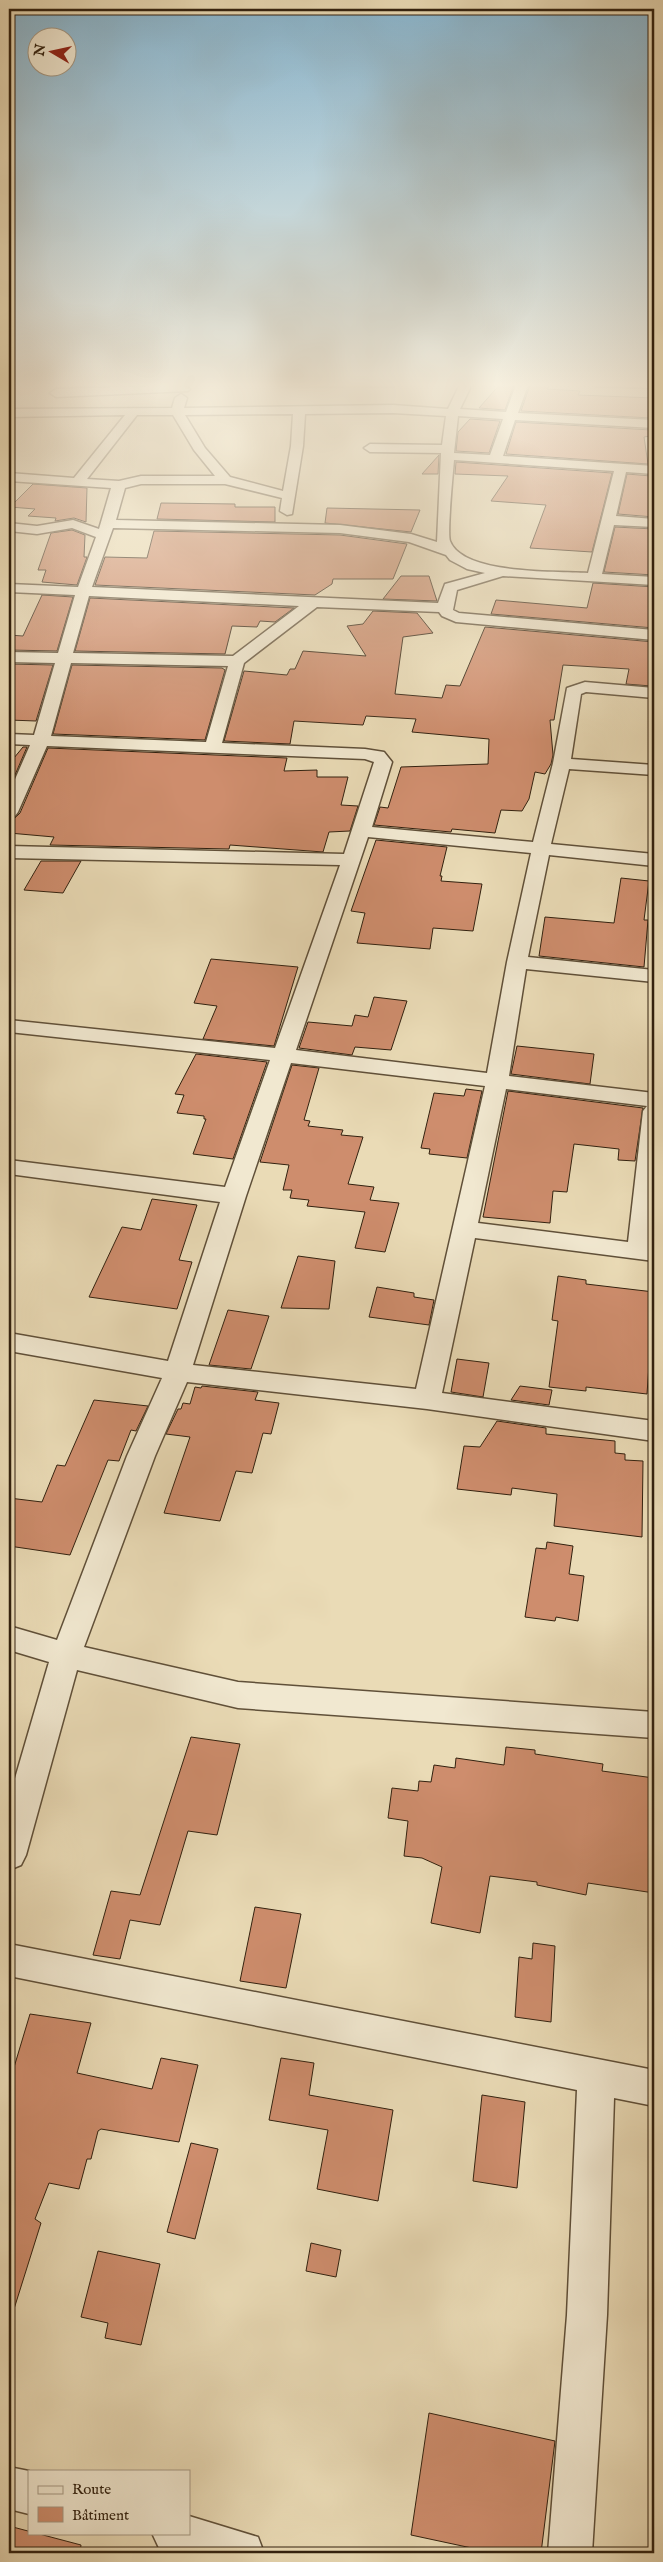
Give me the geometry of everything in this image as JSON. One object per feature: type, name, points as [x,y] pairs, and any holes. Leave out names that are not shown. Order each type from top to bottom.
[{"type":"street","points":[[9,812],[40,740],[65,659],[103,519],[111,502]]},
{"type":"street","points":[[284,526],[288,502]]},
{"type":"street","points":[[445,502],[443,541],[455,557],[472,566],[501,572],[654,581]]},
{"type":"street","points":[[594,576],[612,502]]},
{"type":"street","points":[[9,527],[37,530],[103,519],[340,529],[398,535],[452,552]]},
{"type":"street","points":[[73,524],[103,519]]},
{"type":"street","points":[[607,520],[654,523]]},
{"type":"street","points":[[501,572],[478,582],[450,587],[444,608],[447,613],[465,618],[654,635]]},
{"type":"street","points":[[9,588],[444,608]]},
{"type":"street","points":[[214,746],[237,661],[315,601]]},
{"type":"street","points":[[9,658],[237,661]]},
{"type":"street","points":[[427,1400],[497,1081],[518,962],[541,849],[562,763],[573,691],[584,687],[654,692]]},
{"type":"street","points":[[9,739],[214,746],[378,756],[383,762],[352,860],[234,1196],[178,1372],[141,1456],[66,1654],[9,1855]]},
{"type":"street","points":[[562,763],[654,770]]},
{"type":"street","points":[[361,831],[654,860]]},
{"type":"street","points":[[9,852],[352,860]]},
{"type":"street","points":[[518,962],[654,976]]},
{"type":"street","points":[[9,1026],[282,1055],[654,1100]]},
{"type":"street","points":[[465,1229],[647,1252],[654,1111]]},
{"type":"street","points":[[9,1167],[234,1196]]},
{"type":"street","points":[[9,1342],[178,1372],[427,1400],[654,1431]]},
{"type":"street","points":[[9,1638],[66,1654],[238,1695],[654,1725]]},
{"type":"street","points":[[9,1960],[654,2088]]},
{"type":"street","points":[[570,2553],[579,2437],[593,2195],[596,2076]]},
{"type":"street","points":[[9,2488],[28,2493]]},
{"type":"street","points":[[177,2534],[242,2553]]},
{"type":"building","points":[[15,502],[87,502],[86,522],[74,518],[55,521],[56,518],[28,516],[35,509],[10,507]]},
{"type":"building","points":[[499,502],[605,502],[592,552],[530,548],[546,505]]},
{"type":"building","points":[[621,502],[654,502],[654,517],[618,514]]},
{"type":"building","points":[[161,503],[235,504],[235,507],[275,507],[275,522],[157,519]]},
{"type":"building","points":[[327,508],[420,510],[411,532],[325,523]]},
{"type":"building","points":[[615,527],[654,529],[654,575],[604,572]]},
{"type":"building","points":[[72,530],[85,535],[84,557],[87,557],[77,585],[42,582],[46,570],[38,570],[51,533]]},
{"type":"building","points":[[154,531],[340,535],[407,544],[393,579],[333,579],[332,584],[315,595],[95,585],[105,557],[147,558]]},
{"type":"building","points":[[401,576],[429,576],[437,601],[383,599]]},
{"type":"building","points":[[593,583],[654,587],[654,628],[491,614],[496,600],[587,608]]},
{"type":"building","points":[[42,595],[73,597],[57,651],[9,650],[9,635],[23,636]]},
{"type":"building","points":[[90,598],[294,608],[275,622],[260,621],[257,627],[232,626],[225,654],[75,651]]},
{"type":"building","points":[[373,611],[417,613],[433,633],[403,637],[395,694],[442,698],[446,685],[460,686],[485,627],[654,642],[654,676],[651,686],[626,684],[629,669],[563,665],[554,720],[550,720],[553,755],[551,764],[545,774],[535,772],[529,799],[522,811],[501,810],[495,833],[452,829],[451,832],[374,825],[380,807],[388,808],[401,767],[488,764],[489,739],[412,732],[416,719],[366,716],[363,725],[294,721],[290,744],[224,741],[244,671],[287,675],[290,669],[295,669],[303,651],[366,656],[347,626],[363,624]]},
{"type":"building","points":[[9,664],[53,665],[36,721],[9,720]]},
{"type":"building","points":[[72,665],[222,668],[225,670],[205,740],[53,734]]},
{"type":"building","points":[[23,747],[27,747],[9,789],[9,764]]},
{"type":"building","points":[[48,748],[287,758],[284,771],[317,770],[317,777],[348,777],[341,805],[358,806],[350,831],[329,832],[323,852],[230,845],[229,849],[50,845],[54,837],[9,833],[9,819],[15,818],[20,813]]},
{"type":"building","points":[[376,840],[447,847],[440,876],[442,876],[441,881],[482,884],[473,931],[433,928],[430,949],[357,943],[365,913],[351,911]]},
{"type":"building","points":[[41,861],[81,861],[63,893],[24,890]]},
{"type":"building","points":[[621,878],[649,881],[644,920],[648,920],[644,967],[539,956],[545,917],[614,923]]},
{"type":"building","points":[[211,959],[298,967],[274,1046],[203,1039],[217,1006],[194,1003]]},
{"type":"building","points":[[374,997],[407,1001],[391,1050],[355,1047],[352,1055],[299,1048],[308,1022],[352,1026],[355,1015],[368,1017]]},
{"type":"building","points":[[517,1046],[594,1054],[590,1084],[511,1074]]},
{"type":"building","points":[[196,1054],[267,1062],[233,1159],[193,1154],[206,1119],[204,1119],[204,1116],[177,1113],[184,1095],[175,1094]]},
{"type":"building","points":[[292,1065],[319,1068],[304,1120],[310,1121],[308,1126],[343,1130],[341,1135],[363,1137],[348,1184],[374,1187],[370,1200],[399,1203],[385,1252],[355,1248],[365,1212],[307,1206],[309,1200],[290,1198],[292,1190],[283,1190],[289,1165],[260,1162]]},
{"type":"building","points":[[466,1089],[482,1091],[467,1158],[429,1154],[430,1149],[421,1148],[434,1093],[464,1096]]},
{"type":"building","points":[[508,1091],[643,1108],[635,1161],[618,1160],[619,1149],[574,1144],[567,1192],[553,1191],[550,1223],[483,1217]]},
{"type":"building","points":[[152,1199],[197,1205],[179,1260],[192,1262],[177,1309],[89,1297],[122,1227],[141,1230]]},
{"type":"building","points":[[298,1256],[335,1261],[329,1309],[281,1308]]},
{"type":"building","points":[[558,1276],[586,1280],[586,1284],[654,1292],[647,1394],[586,1387],[586,1391],[549,1387],[558,1321],[552,1320]]},
{"type":"building","points":[[377,1287],[414,1293],[414,1297],[434,1300],[429,1325],[369,1317]]},
{"type":"building","points":[[228,1310],[269,1316],[251,1369],[209,1365]]},
{"type":"building","points":[[457,1359],[489,1363],[483,1397],[451,1392]]},
{"type":"building","points":[[202,1386],[258,1392],[255,1400],[279,1403],[271,1434],[263,1433],[252,1473],[236,1471],[220,1521],[164,1513],[190,1437],[166,1434],[178,1409],[181,1409],[183,1403],[190,1404],[195,1387],[201,1388]]},
{"type":"building","points":[[520,1386],[552,1390],[549,1405],[511,1400]]},
{"type":"building","points":[[94,1400],[148,1406],[136,1431],[131,1430],[119,1461],[108,1460],[70,1555],[9,1546],[9,1498],[42,1502],[57,1465],[65,1466]]},
{"type":"building","points":[[497,1421],[546,1428],[546,1434],[615,1441],[615,1453],[625,1454],[625,1460],[643,1461],[642,1537],[554,1526],[557,1494],[512,1488],[511,1495],[457,1489],[464,1446],[480,1447]]},
{"type":"building","points":[[547,1542],[573,1546],[569,1574],[584,1576],[578,1621],[556,1617],[555,1621],[525,1617],[536,1548],[546,1549]]},
{"type":"building","points":[[191,1737],[240,1744],[217,1835],[188,1831],[160,1925],[130,1920],[120,1959],[93,1955],[111,1891],[140,1895]]},
{"type":"building","points":[[506,1747],[535,1750],[535,1754],[603,1764],[602,1771],[654,1778],[654,1893],[588,1883],[586,1895],[537,1885],[537,1882],[490,1876],[480,1933],[431,1923],[442,1867],[422,1858],[404,1856],[408,1821],[388,1818],[392,1788],[418,1791],[419,1781],[431,1782],[434,1765],[455,1768],[456,1758],[504,1765]]},
{"type":"building","points":[[255,1907],[301,1914],[286,1988],[240,1981]]},
{"type":"building","points":[[533,1943],[555,1946],[551,2022],[515,2017],[519,1957],[532,1959]]},
{"type":"building","points":[[30,2014],[91,2023],[77,2073],[152,2089],[161,2058],[198,2065],[179,2142],[101,2129],[98,2131],[91,2159],[87,2159],[79,2189],[49,2183],[35,2219],[41,2223],[14,2309],[9,2308],[9,2084]]},
{"type":"building","points":[[281,2058],[314,2063],[309,2095],[393,2110],[378,2201],[317,2189],[328,2130],[269,2120]]},
{"type":"building","points":[[482,2095],[525,2102],[517,2188],[473,2181]]},
{"type":"building","points":[[191,2143],[218,2149],[195,2239],[167,2232]]},
{"type":"building","points":[[311,2243],[341,2250],[336,2277],[306,2271]]},
{"type":"building","points":[[98,2251],[160,2264],[141,2345],[105,2338],[108,2323],[81,2317]]},
{"type":"building","points":[[429,2413],[555,2441],[541,2553],[495,2553],[411,2535]]},
{"type":"building","points":[[9,2526],[28,2531],[28,2534],[39,2534],[81,2545],[80,2553],[9,2553]]}]
